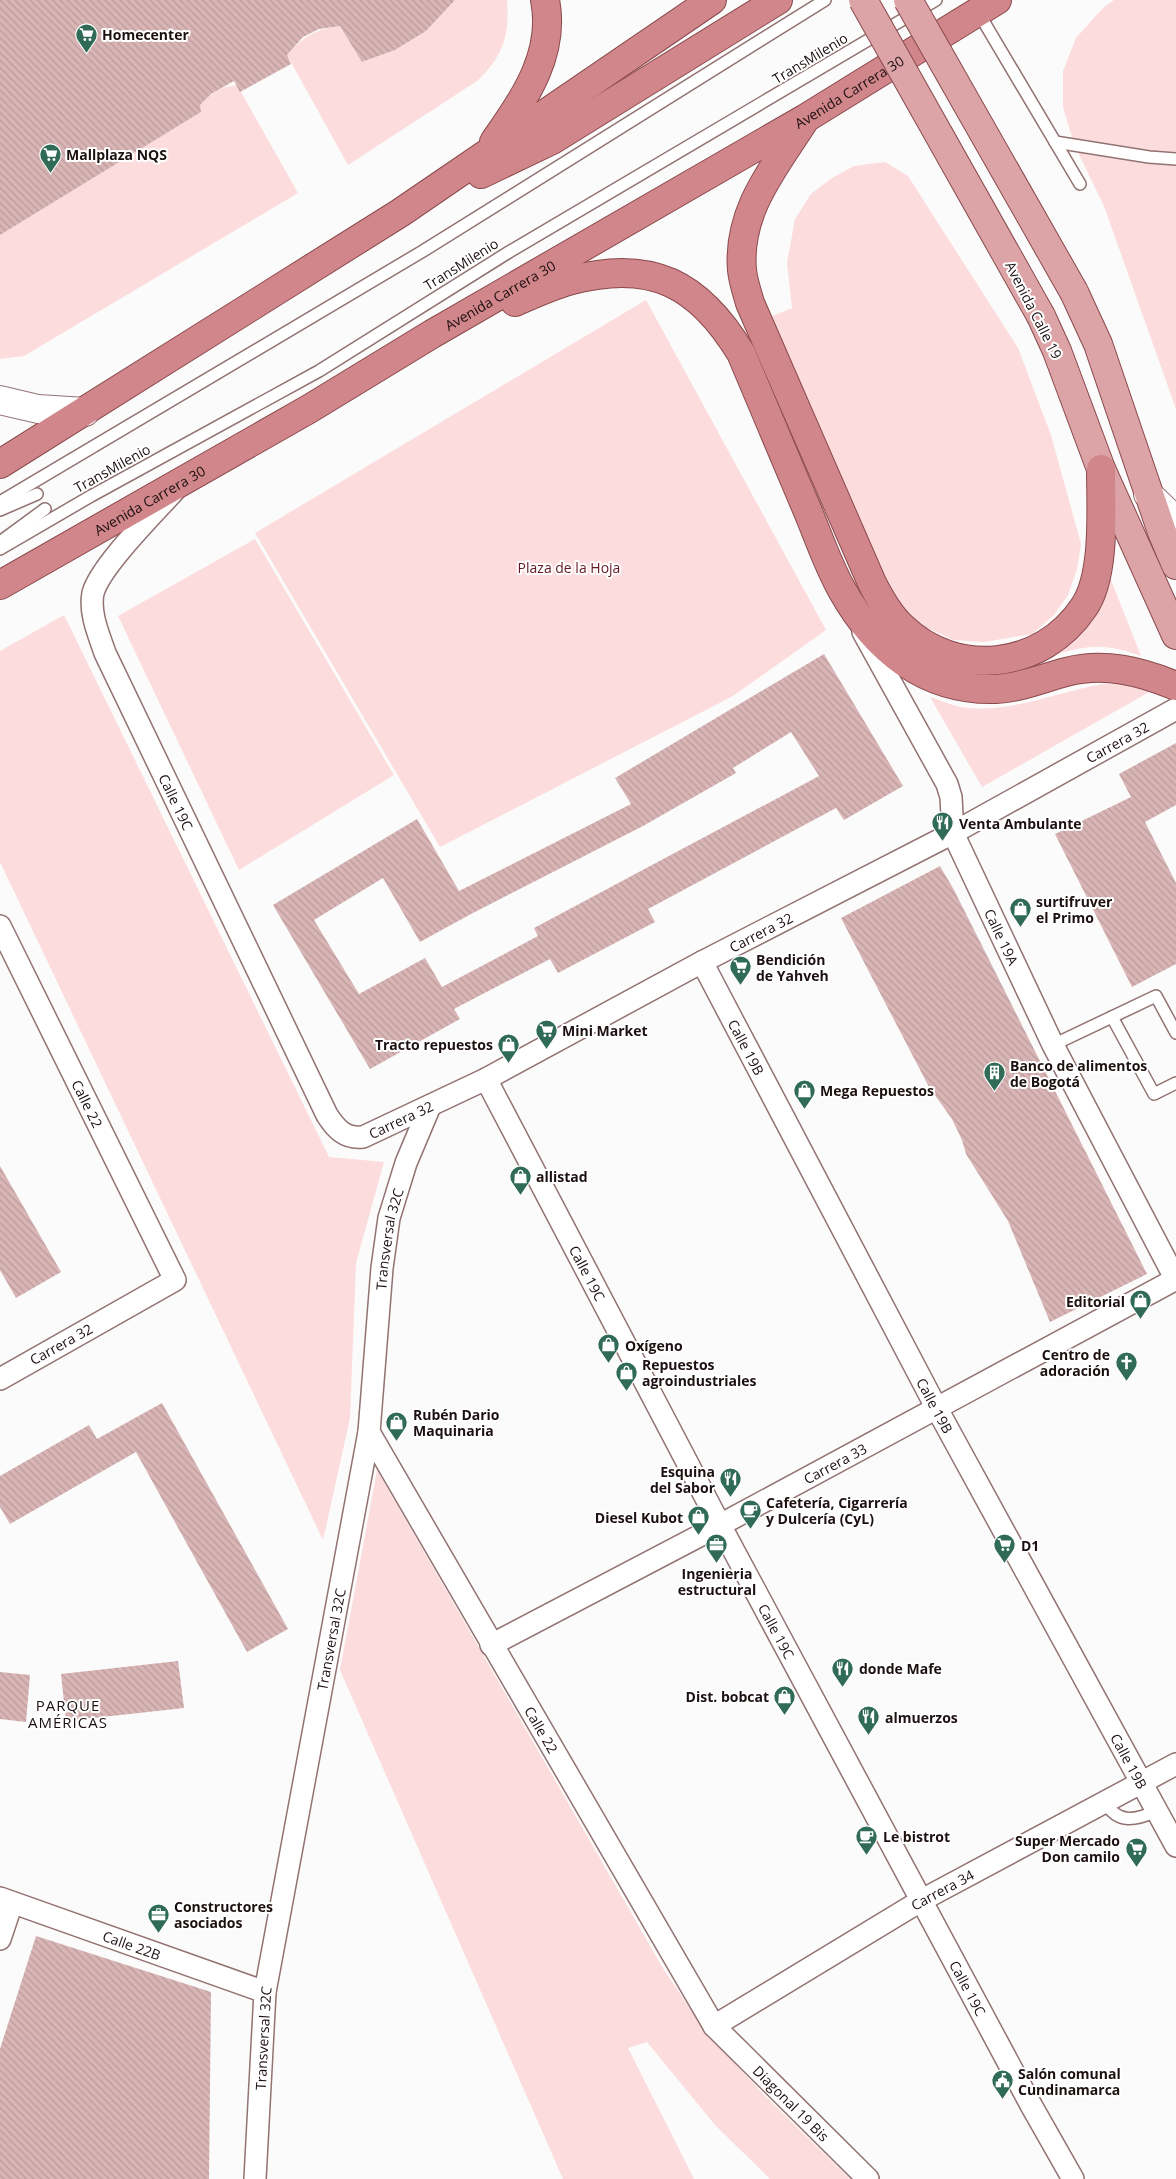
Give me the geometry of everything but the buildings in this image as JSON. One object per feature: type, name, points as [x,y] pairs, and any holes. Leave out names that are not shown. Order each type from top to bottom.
[{"type":"highway","points":[[486,154],[521,102],[540,64],[545,36],[544,0]]},
{"type":"highway","points":[[0,464],[400,213],[712,0]]},
{"type":"highway","points":[[400,213],[552,140],[778,0]]},
{"type":"highway","name":"Avenida Carrera 30","points":[[0,585],[309,409],[432,334],[806,118],[988,6]]},
{"type":"highway","points":[[806,118],[760,190],[746,218],[742,246],[742,271],[750,303],[872,583],[882,603],[902,627],[927,646],[950,655],[979,661],[1009,660],[1035,651],[1057,636],[1084,607],[1094,580],[1100,549],[1101,469]]},
{"type":"highway","points":[[432,334],[570,280],[602,273],[626,272],[647,274],[667,280],[685,289],[707,308],[726,328],[741,353],[841,589],[857,614],[890,653],[922,673],[948,683],[978,689],[1008,688],[1086,667],[1108,667],[1150,676],[1176,686]]},
{"type":"main road","name":"Avenida Calle 19","points":[[863,0],[1040,316],[1057,351],[1101,469],[1176,635]]},
{"type":"main road","points":[[908,0],[1074,292],[1098,344],[1148,494],[1176,565]]},
{"type":"street","points":[[0,400],[38,409],[85,412]]},
{"type":"street","name":"Calle 19C","points":[[182,482],[105,570],[93,594],[94,620],[109,662],[327,1115],[340,1133]]},
{"type":"street","points":[[1148,494],[1176,521]]},
{"type":"street","name":"Calle 19A","points":[[841,589],[880,664],[940,768],[951,797],[953,833],[1053,1045],[1176,1280]]},
{"type":"street","name":"Carrera 32","points":[[340,1133],[356,1138],[363,1137],[486,1079],[702,962],[953,833],[1176,710]]},
{"type":"street","name":"Calle 22","points":[[0,926],[175,1280]]},
{"type":"street","name":"Calle 19B","points":[[702,962],[936,1407],[1176,1846]]},
{"type":"street","name":"Calle 19C","points":[[486,1079],[720,1525],[1031,2105],[1074,2179]]},
{"type":"street","name":"Transversal 32C","points":[[256,2179],[265,1992],[369,1432],[382,1268],[389,1218],[406,1163],[430,1106]]},
{"type":"street","name":"Carrera 32","points":[[3,1371],[175,1280]]},
{"type":"street","name":"Carrera 33","points":[[491,1645],[720,1525],[936,1407],[1176,1280]]},
{"type":"street","name":"Calle 22","points":[[369,1432],[714,2026]]},
{"type":"street","name":"Carrera 34","points":[[714,2026],[922,1900],[1176,1764]]},
{"type":"street","points":[[0,1939],[6,1901]]},
{"type":"street","name":"Calle 22B","points":[[6,1901],[265,1992]]},
{"type":"street","name":"Diagonal 19 Bis","points":[[714,2026],[868,2179]]},
{"type":"lane","name":"TransMilenio","points":[[0,502],[423,251],[825,0]]},
{"type":"lane","name":"TransMilenio","points":[[0,549],[91,496],[319,371],[509,252],[936,0]]},
{"type":"lane","points":[[988,6],[1054,142],[1080,184]]},
{"type":"lane","points":[[1054,142],[1149,157],[1176,159]]},
{"type":"lane","points":[[0,510],[37,494]]},
{"type":"lane","points":[[0,542],[45,509]]},
{"type":"lane","points":[[1053,1045],[1156,996],[1176,1033]]},
{"type":"lane","points":[[1112,1017],[1154,1094],[1176,1083]]},
{"type":"lane","points":[[1104,1802],[1112,1814],[1123,1818],[1136,1818],[1158,1810]]},
{"type":"green space","points":[[455,0],[507,0],[506,35],[499,54],[477,81],[348,165],[287,55],[310,35],[340,26],[363,62],[395,50],[426,31]]},
{"type":"green space","points":[[1114,0],[1176,0],[1176,409],[1104,206],[1074,144],[1063,107],[1063,71],[1076,38],[1103,8]]},
{"type":"green space","points":[[237,85],[298,193],[24,356],[0,359],[0,235],[201,112],[200,105],[216,91]]},
{"type":"green space","points":[[885,162],[908,176],[1018,348],[1051,435],[1081,544],[1077,569],[1068,595],[1054,615],[1032,634],[984,642],[953,640],[921,625],[897,600],[874,560],[770,317],[792,308],[787,263],[795,219],[811,194],[832,178],[854,166]]},
{"type":"green space","name":"Plaza de la Hoja","points":[[646,300],[826,630],[733,696],[440,847],[255,533]]},
{"type":"green space","points":[[255,539],[394,775],[239,870],[118,616]]},
{"type":"green space","points":[[1109,575],[1141,656],[1113,648],[1090,647],[1040,659],[1076,634],[1093,616],[1105,591]]},
{"type":"green space","points":[[64,615],[329,1157],[384,1162],[356,1263],[350,1418],[323,1540],[0,862],[0,651]]},
{"type":"green space","points":[[1102,684],[1128,684],[1151,691],[982,787],[930,697],[968,708],[1002,707],[1035,701]]},
{"type":"green space","points":[[377,1470],[664,1970],[706,2032],[762,2093],[850,2179],[770,2179],[715,2125],[647,2042],[628,2048],[694,2179],[563,2179],[340,1670]]},
{"type":"place","name":"Homecenter","points":[[86,53]]},
{"type":"place","name":"Mallplaza NQS","points":[[50,173]]},
{"type":"place","name":"Venta Ambulante","points":[[943,842]]},
{"type":"place","name":"surtifruver el Primo","points":[[1020,928]]},
{"type":"place","name":"Bendición de Yahveh","points":[[740,986]]},
{"type":"place","name":"Mini Market","points":[[546,1049]]},
{"type":"place","name":"Tracto repuestos","points":[[509,1063]]},
{"type":"place","name":"Banco de alimentos de Bogotá","points":[[994,1092]]},
{"type":"place","name":"Mega Repuestos","points":[[804,1109]]},
{"type":"place","name":"allistad","points":[[520,1195]]},
{"type":"place","name":"Editorial","points":[[1141,1320]]},
{"type":"place","name":"Oxígeno","points":[[609,1364]]},
{"type":"place","name":"Centro de adoración","points":[[1126,1381]]},
{"type":"place","name":"Repuestos agroindustriales","points":[[626,1391]]},
{"type":"place","name":"Rubén Dario Maquinaria","points":[[397,1441]]},
{"type":"place","name":"Esquina del Sabor","points":[[731,1498]]},
{"type":"place","name":"Cafetería, Cigarrería y Dulcería (CyL)","points":[[750,1529]]},
{"type":"place","name":"Diesel Kubot","points":[[699,1536]]},
{"type":"place","name":"Ingenieria estructural","points":[[717,1564]]},
{"type":"place","name":"D1","points":[[1005,1564]]},
{"type":"place","name":"donde Mafe","points":[[843,1687]]},
{"type":"place","name":"Dist. bobcat","points":[[785,1715]]},
{"type":"place","name":"almuerzos","points":[[869,1736]]},
{"type":"place","name":"Le bistrot","points":[[867,1855]]},
{"type":"place","name":"Super Mercado Don camilo","points":[[1136,1867]]},
{"type":"place","name":"Constructores asociados","points":[[158,1933]]},
{"type":"place","name":"Salón comunal Cundinamarca","points":[[1002,2100]]},
{"type":"district","name":"PARQUE AMÉRICAS","points":[[68,1714]]}]
